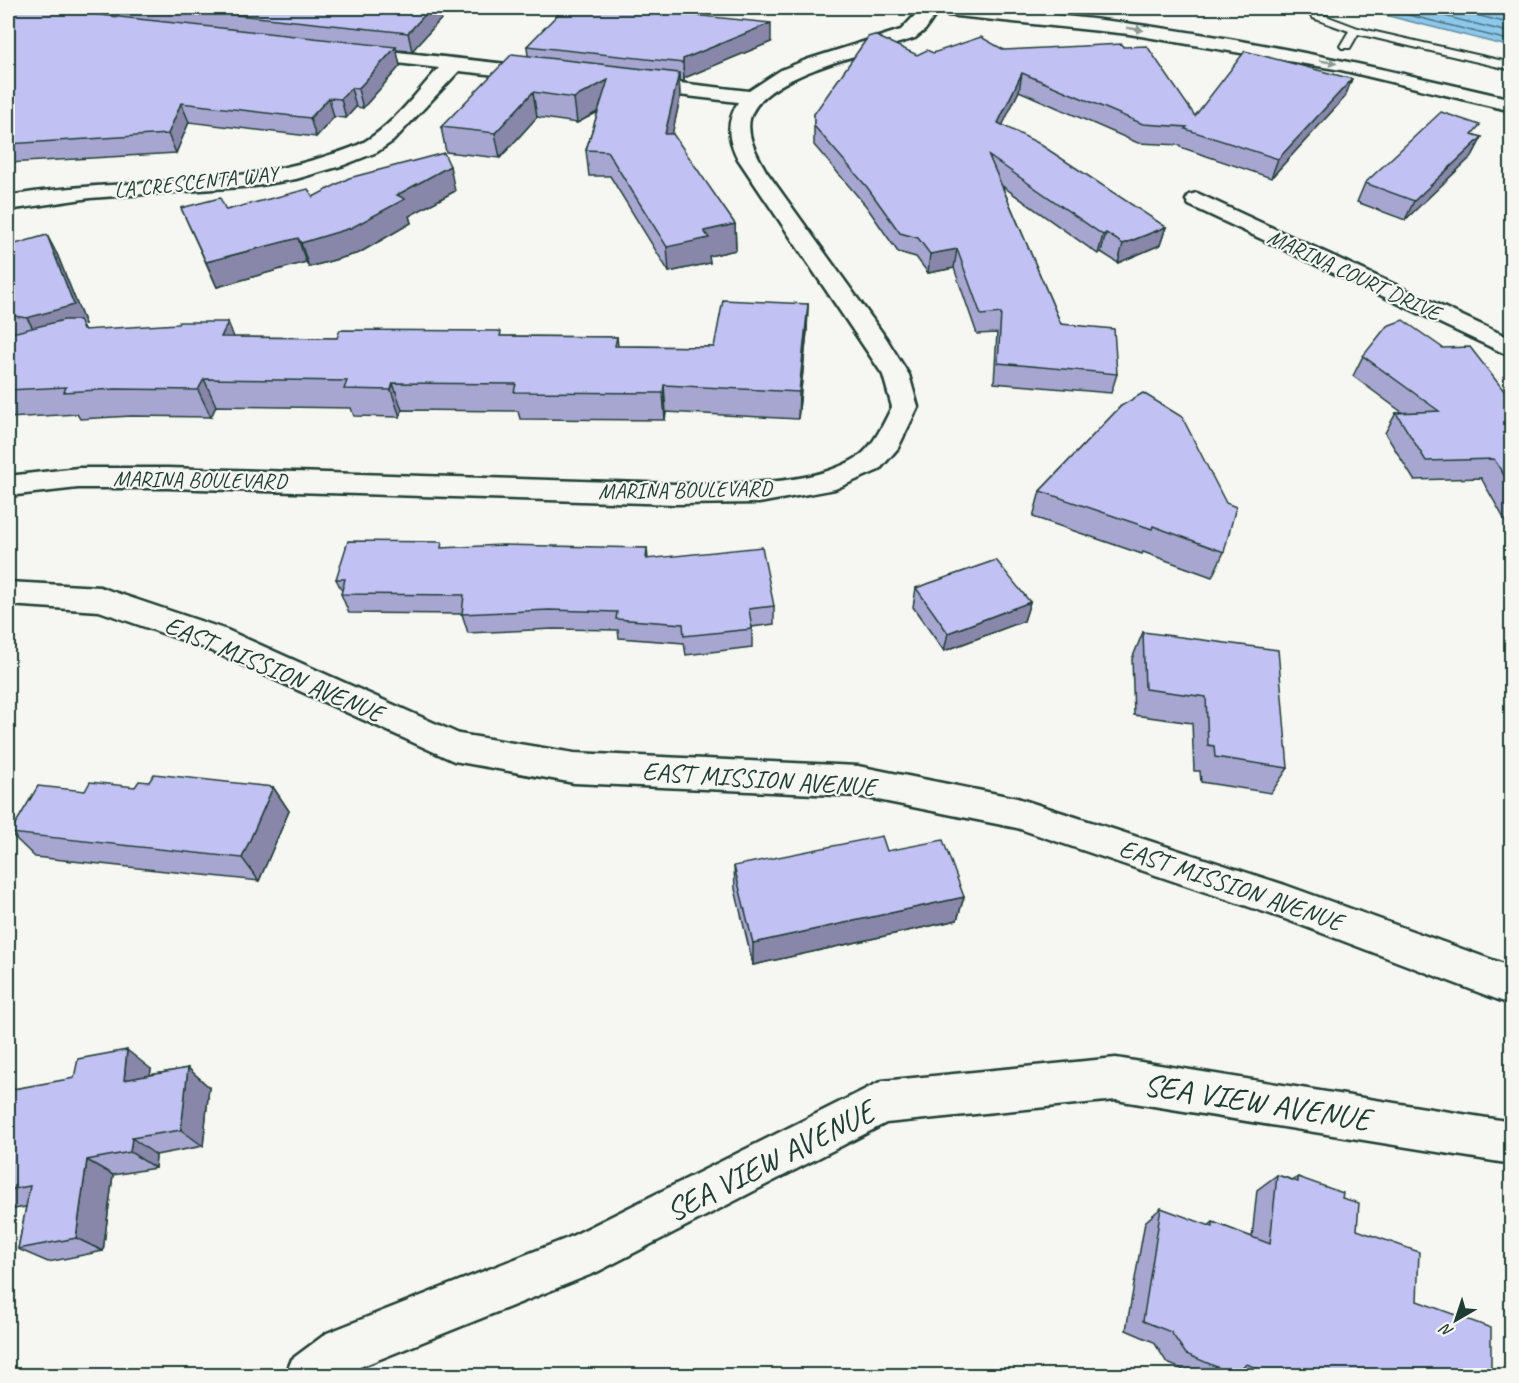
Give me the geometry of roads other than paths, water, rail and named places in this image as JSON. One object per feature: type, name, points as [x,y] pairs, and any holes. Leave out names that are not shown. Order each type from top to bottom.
[{"type":"street","points":[[620,82],[751,97],[772,82],[807,67],[908,34],[918,26],[930,8],[1129,27],[1341,64],[1512,105]]},
{"type":"street","points":[[1325,42],[1350,38],[1512,87]]},
{"type":"street","points":[[336,51],[561,76]]},
{"type":"street","name":"LA CRESCENTA WAY","points":[[8,203],[127,189],[248,182],[314,168],[372,146],[405,119],[454,64]]},
{"type":"street","name":"MARINA BOULEVARD","points":[[8,486],[78,478],[168,478],[664,494],[759,493],[825,482],[869,463],[888,441],[905,407],[896,375],[873,338],[756,172],[741,145],[740,117],[751,97]]},
{"type":"street","name":"MARINA COURT DRIVE","points":[[1197,200],[1512,349]]},
{"type":"street","name":"EAST MISSION AVENUE","points":[[8,594],[99,600],[216,639],[454,747],[574,768],[858,781],[1017,813],[1285,902],[1512,986]]},
{"type":"street","name":"SEA VIEW AVENUE","points":[[309,1376],[344,1350],[581,1256],[882,1102],[1116,1078],[1512,1143]]},
{"type":"lane","points":[[1307,8],[1350,38],[1512,67]]},
{"type":"water","points":[[1362,8],[1511,8],[1511,47],[1365,10]]}]
